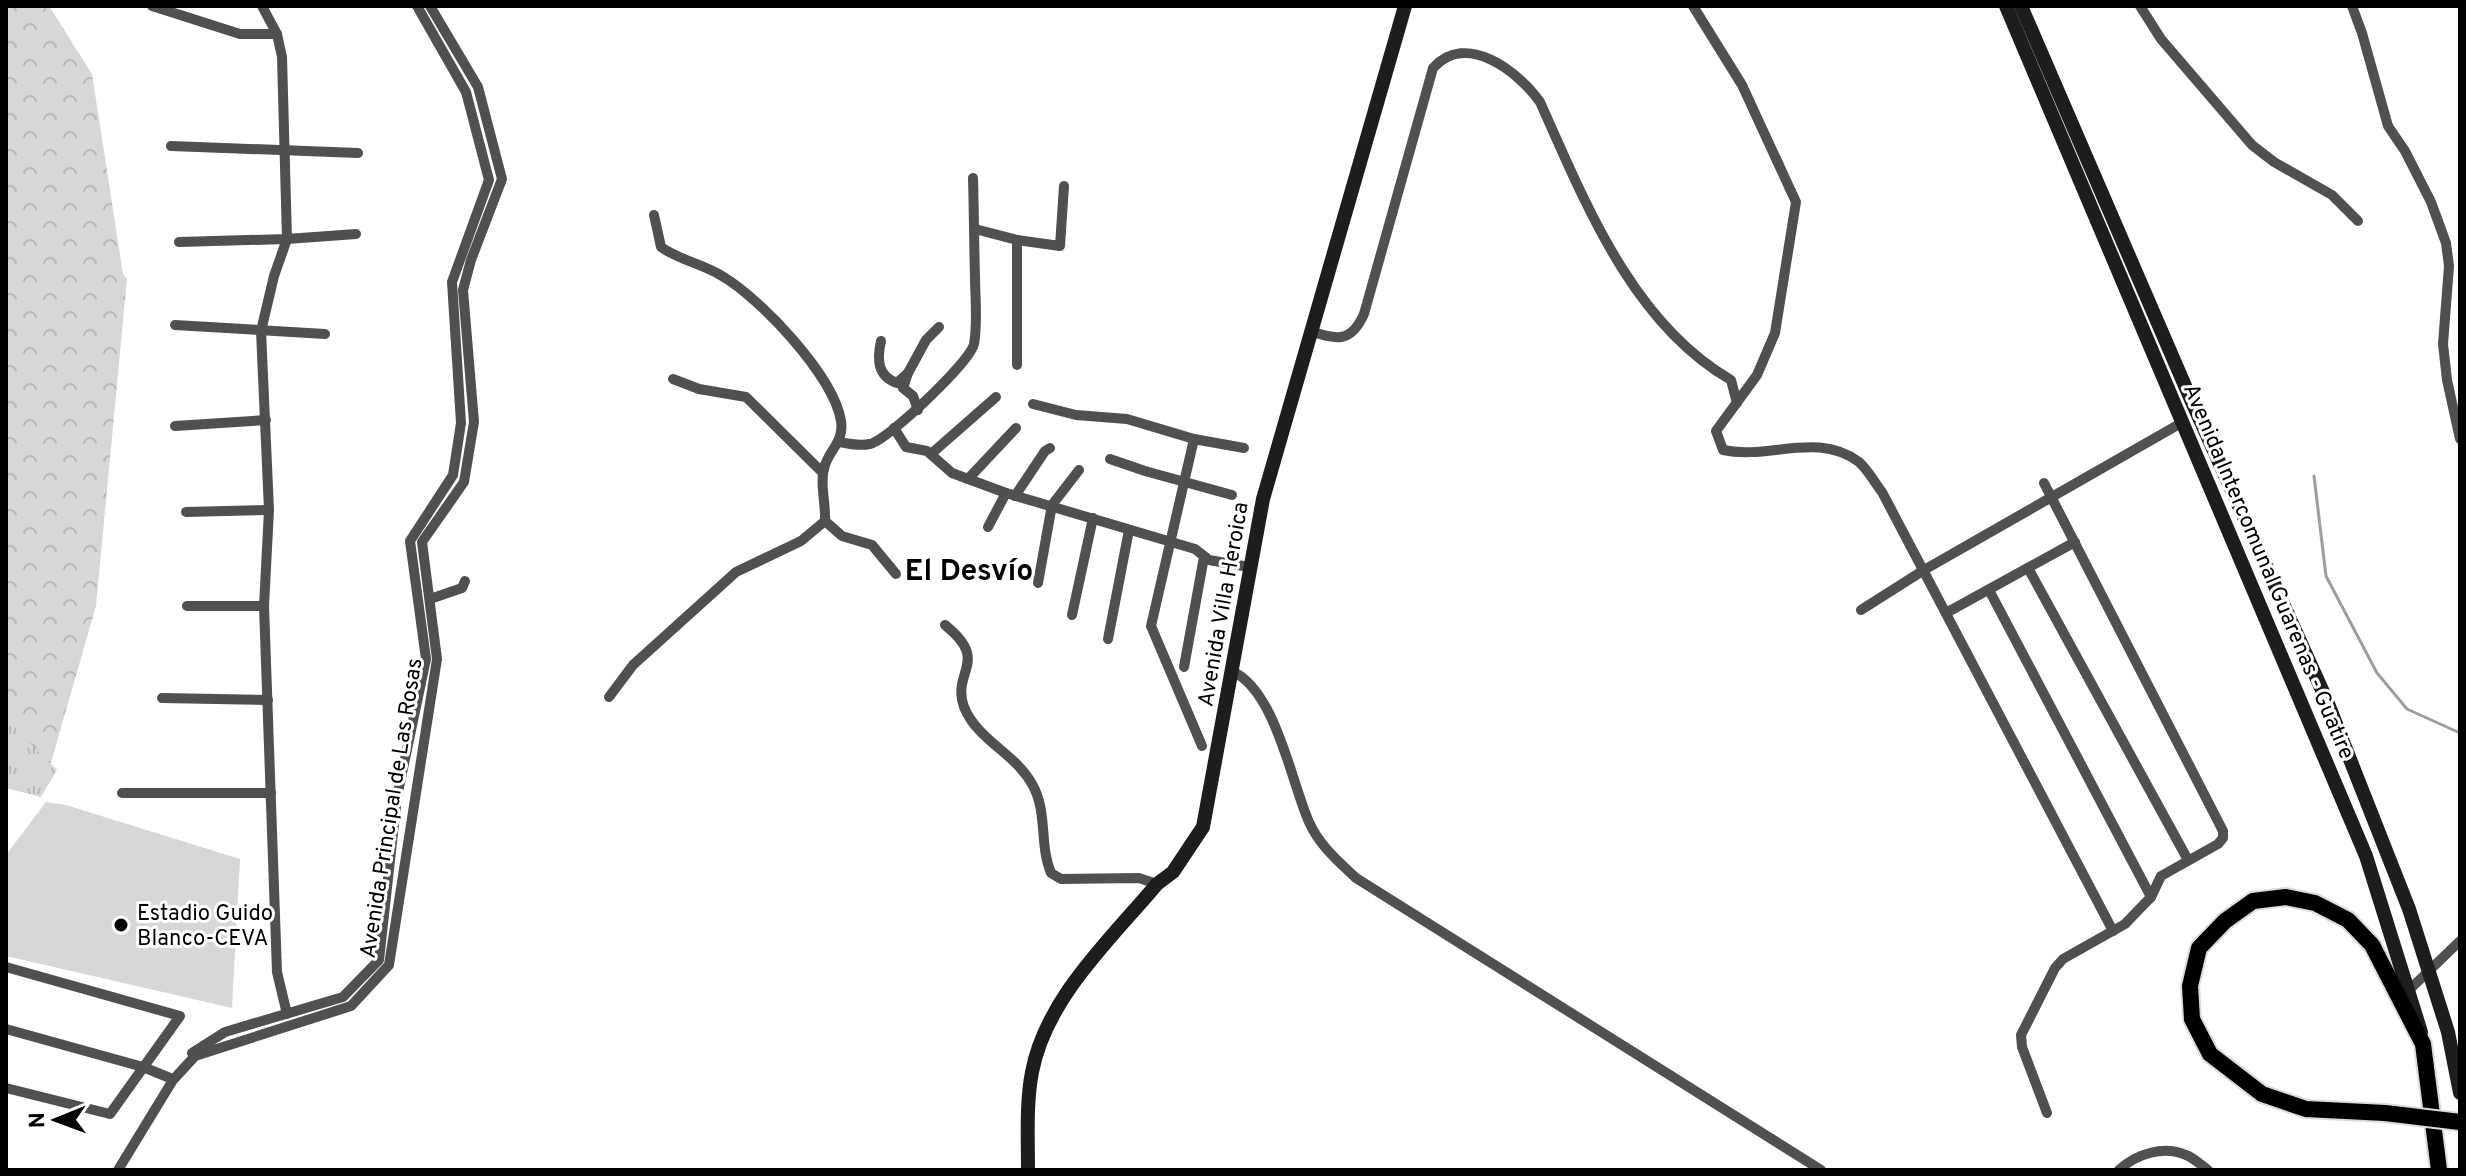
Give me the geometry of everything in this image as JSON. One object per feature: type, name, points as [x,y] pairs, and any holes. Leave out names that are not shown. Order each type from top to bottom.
[{"type":"highway","points":[[2423,1044],[2372,945],[2348,920],[2315,903],[2286,897],[2253,901],[2225,921],[2199,948],[2190,986],[2192,1019],[2210,1054],[2262,1094],[2306,1109],[2385,1113],[2460,1122]]},
{"type":"highway","name":"Avenida Intercomunal Guarenas - Guatire","points":[[2423,1044],[2439,1170]]},
{"type":"main road","name":"Avenida Villa Heroica","points":[[1028,1170],[1032,1073],[1048,1028],[1077,979],[1157,884],[1173,872],[1203,827],[1263,499],[1405,6]]},
{"type":"main road","name":"Avenida Intercomunal Guarenas - Guatire","points":[[2006,6],[2366,856],[2423,1044]]},
{"type":"main road","name":"Avenida Intercomunal Guarenas - Guatire","points":[[2021,6],[2192,402],[2327,701],[2409,909],[2448,1032],[2460,1093]]},
{"type":"street","points":[[152,6],[240,34],[277,34]]},
{"type":"street","points":[[262,6],[277,34],[282,57],[285,152],[287,239],[274,276],[261,331],[269,510],[264,606],[277,972],[287,1014]]},
{"type":"street","points":[[112,1170],[170,1078],[192,1053],[225,1032],[343,997],[379,960],[397,797],[426,659],[410,541],[453,475],[461,423],[452,282],[489,180],[466,92],[417,6]]},
{"type":"street","name":"Avenida Principal de Las Rosas","points":[[118,1170],[173,1080],[195,1056],[351,1006],[389,965],[437,659],[422,542],[464,482],[474,422],[463,290],[502,179],[478,87],[430,6]]},
{"type":"street","points":[[1693,6],[1742,85],[1796,202],[1775,333],[1757,375],[1716,431],[1723,450],[1741,454],[1798,447],[1834,448],[1861,464],[1882,492],[2113,931]]},
{"type":"street","points":[[2140,6],[2161,39],[2252,145],[2274,162],[2332,195],[2358,221]]},
{"type":"street","points":[[2352,6],[2388,126],[2405,151],[2431,202],[2446,243],[2449,266],[2443,344],[2448,390],[2460,439]]},
{"type":"street","points":[[1310,331],[1333,338],[1346,337],[1357,329],[1364,314],[1433,68],[1443,57],[1457,51],[1475,54],[1516,73],[1530,87],[1620,265],[1675,336],[1709,367],[1731,380],[1737,403]]},
{"type":"street","points":[[171,146],[358,153]]},
{"type":"street","points":[[840,442],[869,444],[885,438],[918,410],[958,369],[974,347],[973,178]]},
{"type":"street","points":[[975,229],[1017,240],[1060,246],[1064,186]]},
{"type":"street","points":[[654,215],[661,247],[726,278],[761,308],[810,360],[836,402],[841,421],[840,442],[829,455],[823,473],[825,521],[842,536],[872,545],[896,574]]},
{"type":"street","points":[[179,242],[356,234]]},
{"type":"street","points":[[1017,240],[1017,365]]},
{"type":"street","points":[[175,325],[325,334]]},
{"type":"street","points":[[918,410],[913,396],[903,388],[926,340],[939,327]]},
{"type":"street","points":[[881,341],[879,360],[883,374],[897,383],[908,373]]},
{"type":"street","points":[[673,379],[699,389],[746,397],[823,473]]},
{"type":"street","points":[[931,454],[996,397]]},
{"type":"street","points":[[1033,404],[1076,415],[1127,419],[1194,439],[1244,448]]},
{"type":"street","points":[[175,426],[266,420]]},
{"type":"street","points":[[1861,610],[1924,570],[2183,422]]},
{"type":"street","points":[[894,428],[906,447],[931,454],[952,473],[1010,494],[1195,549],[1204,557],[1249,567]]},
{"type":"street","points":[[968,479],[1016,428]]},
{"type":"street","points":[[1194,439],[1151,626],[1202,746]]},
{"type":"street","points":[[988,527],[1010,494],[1050,448]]},
{"type":"street","points":[[1110,459],[1232,495]]},
{"type":"street","points":[[1038,583],[1052,505],[1079,470]]},
{"type":"street","points":[[2044,483],[2223,831],[2223,838],[2218,844],[2161,876],[2151,897],[2125,924],[2078,949],[2055,968],[2021,1035],[2022,1047],[2047,1113]]},
{"type":"street","points":[[186,512],[269,510]]},
{"type":"street","points":[[1072,615],[1093,518]]},
{"type":"street","points":[[609,697],[633,665],[736,572],[801,541],[825,521]]},
{"type":"street","points":[[1108,639],[1129,530]]},
{"type":"street","points":[[1946,613],[2075,542]]},
{"type":"street","points":[[1184,667],[1204,557]]},
{"type":"street","points":[[2028,568],[2188,860]]},
{"type":"street","points":[[430,599],[462,588],[465,581]]},
{"type":"street","points":[[1989,590],[2151,897]]},
{"type":"street","points":[[187,606],[264,606]]},
{"type":"street","points":[[945,625],[960,640],[968,654],[962,697],[973,725],[1005,751],[1033,785],[1041,809],[1046,858],[1051,873],[1061,879],[1139,878],[1157,884]]},
{"type":"street","points":[[1232,671],[1241,675],[1257,696],[1286,748],[1309,822],[1328,852],[1356,878],[1821,1170]]},
{"type":"street","points":[[162,698],[268,700]]},
{"type":"street","points":[[122,793],[271,793]]},
{"type":"street","points":[[2409,990],[2460,941]]},
{"type":"street","points":[[6,967],[180,1016],[110,1114],[6,1088]]},
{"type":"street","points":[[6,1029],[143,1067],[170,1078]]},
{"type":"street","points":[[2119,1170],[2128,1162],[2156,1151],[2185,1154],[2208,1170]]},
{"type":"green space","points":[[6,6],[49,6],[92,74],[123,274],[127,279],[96,606],[41,797],[6,785]]},
{"type":"green space","points":[[6,719],[57,770],[41,797],[6,788]]},
{"type":"green space","name":"Estadio Guido Blanco-CEVA","points":[[46,802],[66,805],[240,859],[232,1008],[6,956],[6,855]]},
{"type":"waterway","points":[[2314,476],[2326,576],[2377,673],[2407,709],[2460,733]]},
{"type":"place","name":"Estadio Guido Blanco-CEVA","points":[[121,925]]},
{"type":"district","name":"El Desvío","points":[[969,570]]}]
